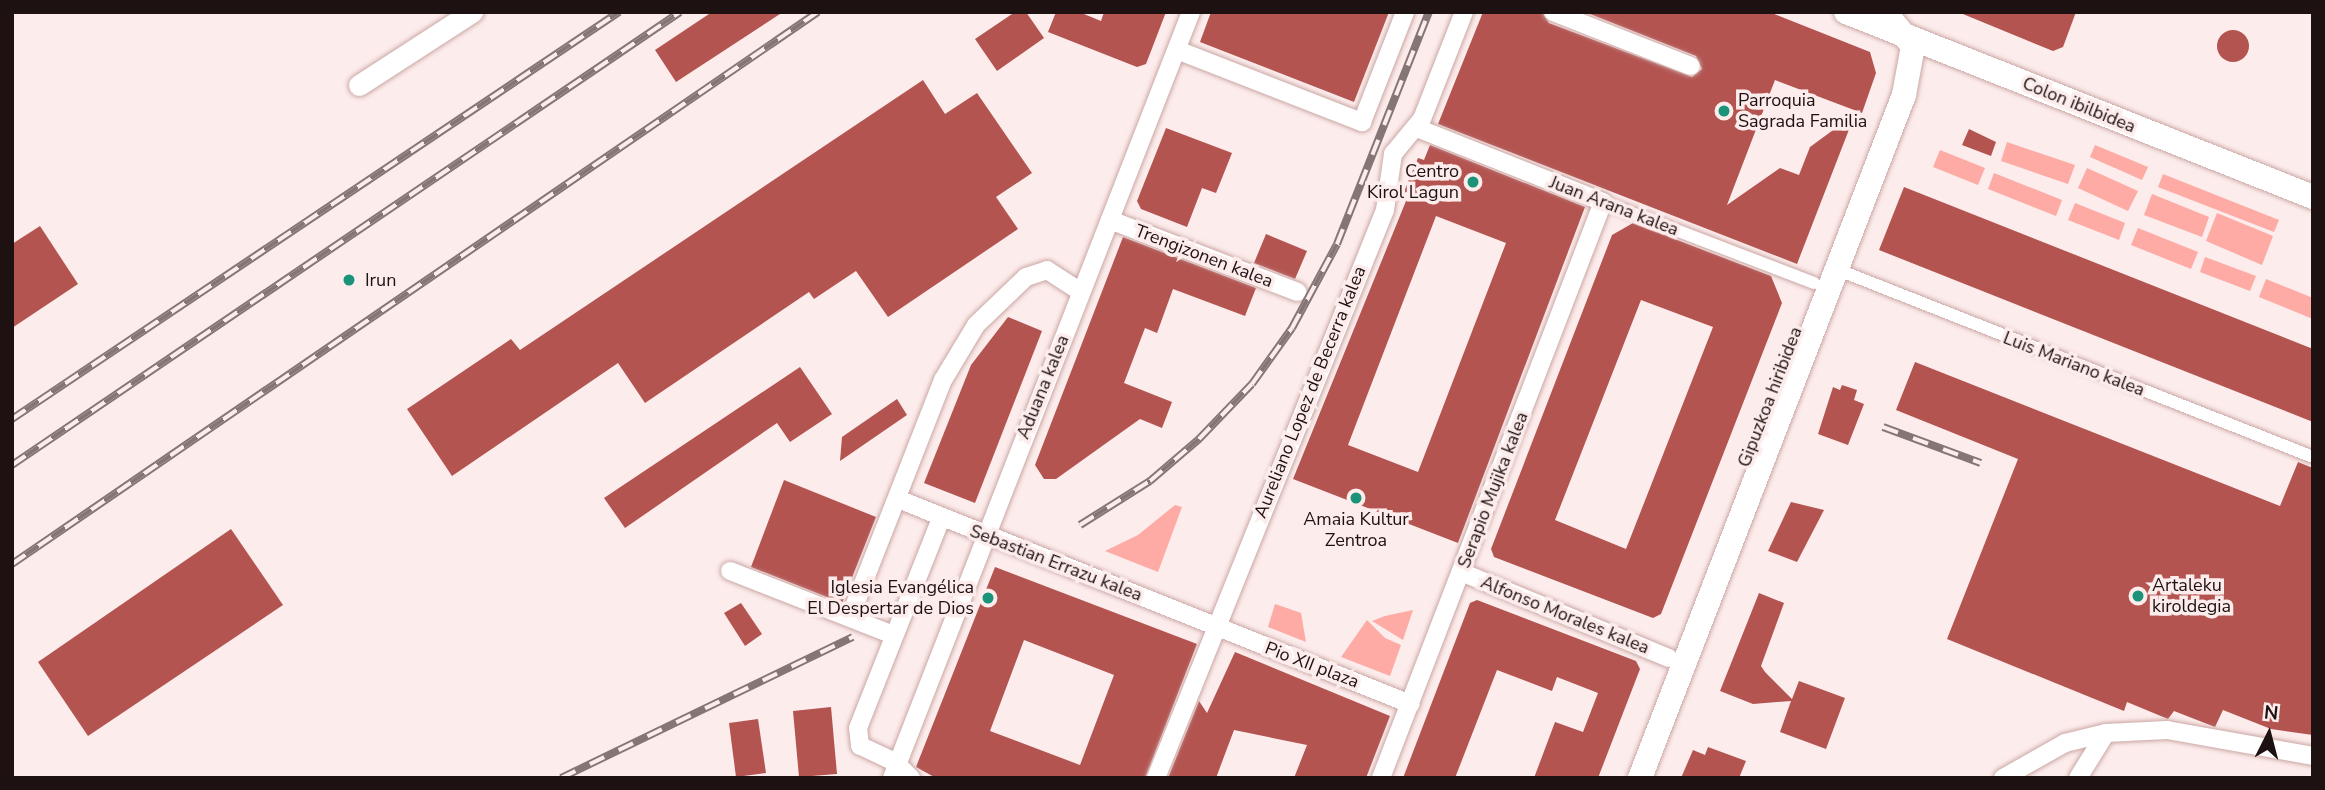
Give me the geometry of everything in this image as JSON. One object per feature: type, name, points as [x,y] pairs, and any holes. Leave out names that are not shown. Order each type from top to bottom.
[{"type":"main road","name":"Colon ibilbidea","points":[[1846,12],[1879,19],[2313,187]]},
{"type":"main road","name":"Colon ibilbidea","points":[[1879,19],[1910,38],[2313,197]]},
{"type":"main road","name":"Gipuzkoa hiribidea","points":[[1623,778],[1897,66],[1894,41],[1879,19]]},
{"type":"main road","name":"Gipuzkoa hiribidea","points":[[1640,778],[1904,95],[1914,64],[1910,38]]},
{"type":"main road","name":"Gipuzkoa hiribidea","points":[[1904,95],[1926,60],[1954,55]]},
{"type":"street","points":[[359,85],[472,12]]},
{"type":"street","name":"Aduana kalea","points":[[894,770],[983,534],[1191,12]]},
{"type":"street","points":[[1177,50],[1362,122],[1405,12]]},
{"type":"street","name":"Aureliano Lopez de Becerra kalea","points":[[1156,778],[1215,625],[1385,210],[1386,176],[1397,146],[1411,132],[1464,12]]},
{"type":"street","points":[[1553,12],[1691,66]]},
{"type":"street","name":"Juan Arana kalea","points":[[1411,132],[1603,202],[1814,284]]},
{"type":"street","name":"Serapio Mujika kalea","points":[[1381,778],[1603,202]]},
{"type":"street","name":"Trengizonen kalea","points":[[1110,220],[1298,292]]},
{"type":"street","name":"Luis Mariano kalea","points":[[1836,269],[2313,457]]},
{"type":"street","points":[[850,617],[943,380],[976,325],[1026,277],[1047,270],[1081,292]]},
{"type":"street","name":"Sebastian Errazu kalea","points":[[898,499],[1215,625]]},
{"type":"street","points":[[911,778],[894,770],[860,746],[858,728],[941,518]]},
{"type":"street","points":[[730,571],[893,635]]},
{"type":"street","name":"Alfonso Morales kalea","points":[[1461,572],[1669,658]]},
{"type":"street","name":"Pio XII plaza","points":[[1215,625],[1410,704]]},
{"type":"street","points":[[2003,778],[2065,743],[2106,733],[2167,730],[2313,756]]},
{"type":"street","points":[[2078,778],[2106,733]]},
{"type":"shaded area","points":[[2007,142],[2075,165],[2068,184],[2001,161]]},
{"type":"shaded area","points":[[2095,145],[2148,167],[2142,180],[2090,157]]},
{"type":"shaded area","points":[[1940,150],[1985,168],[1978,185],[1933,167]]},
{"type":"shaded area","points":[[2087,168],[2138,191],[2128,211],[2078,188]]},
{"type":"shaded area","points":[[1994,173],[2062,200],[2056,216],[1988,189]]},
{"type":"shaded area","points":[[2163,174],[2279,220],[2274,232],[2158,187]]},
{"type":"shaded area","points":[[2152,194],[2209,217],[2202,237],[2144,215]]},
{"type":"shaded area","points":[[2075,203],[2125,223],[2119,240],[2068,220]]},
{"type":"shaded area","points":[[2217,213],[2273,236],[2262,265],[2206,241]]},
{"type":"shaded area","points":[[2138,228],[2198,252],[2191,269],[2131,245]]},
{"type":"shaded area","points":[[2205,257],[2256,276],[2250,291],[2200,272]]},
{"type":"shaded area","points":[[2266,279],[2313,298],[2313,319],[2259,297]]},
{"type":"shaded area","points":[[1175,505],[1182,507],[1158,572],[1105,551],[1138,535]]},
{"type":"shaded area","points":[[1275,604],[1301,613],[1306,642],[1268,627]]},
{"type":"shaded area","points":[[1413,610],[1403,640],[1372,621],[1385,616]]},
{"type":"shaded area","points":[[1367,620],[1385,638],[1401,645],[1390,676],[1341,657]]},
{"type":"building","points":[[712,12],[783,12],[676,82],[655,50]]},
{"type":"building","points":[[1015,12],[1026,12],[1044,38],[997,71],[975,39]]},
{"type":"building","points":[[1056,12],[1079,12],[1101,21],[1104,12],[1166,12],[1146,64],[1137,67],[1048,32]]},
{"type":"building","points":[[1211,12],[1389,12],[1354,102],[1200,42]]},
{"type":"building","points":[[1483,12],[1542,12],[1549,23],[1692,77],[1702,69],[1696,56],[1585,12],[1769,12],[1870,52],[1876,73],[1862,113],[1775,80],[1727,205],[1780,168],[1799,175],[1810,147],[1855,114],[1797,264],[1438,124]]},
{"type":"building","points":[[1958,12],[2076,12],[2063,47],[2053,51]]},
{"type":"building","points":[[2233,30],[2244,35],[2249,46],[2244,57],[2233,62],[2222,57],[2217,46],[2222,35]]},
{"type":"building","points":[[923,80],[945,114],[977,93],[1032,173],[996,197],[1018,229],[888,317],[856,271],[814,299],[809,292],[645,403],[618,363],[452,476],[407,409],[511,339],[520,350]]},
{"type":"building","points":[[1166,128],[1232,153],[1216,193],[1202,188],[1187,227],[1141,209],[1137,201]]},
{"type":"building","points":[[1969,129],[1996,142],[1991,156],[1962,145]]},
{"type":"building","points":[[1430,145],[1585,207],[1458,543],[1293,479],[1406,201],[1401,199],[1418,158],[1424,160]],"holes":[[[1436,216],[1506,243],[1418,472],[1348,445]]]},
{"type":"building","points":[[1904,187],[2313,349],[2313,422],[1879,250]]},
{"type":"building","points":[[1633,223],[1771,276],[1782,303],[1661,614],[1653,618],[1494,557],[1491,549],[1612,235]],"holes":[[[1641,300],[1713,327],[1626,549],[1555,520]]]},
{"type":"building","points":[[40,226],[78,284],[12,328],[12,244]]},
{"type":"building","points":[[1266,234],[1307,251],[1295,279],[1254,263]]},
{"type":"building","points":[[1123,237],[1256,288],[1245,316],[1173,289],[1157,333],[1145,328],[1124,383],[1172,402],[1162,428],[1140,419],[1056,479],[1044,479],[1035,465]]},
{"type":"building","points":[[1008,317],[1042,331],[975,503],[924,483],[971,365]]},
{"type":"building","name":"Artaleku kiroldegia","points":[[1915,362],[2280,506],[2298,462],[2313,468],[2313,735],[2271,729],[2223,710],[2215,727],[2174,711],[2168,719],[2127,702],[2124,711],[1947,639],[2018,459],[1896,410]]},
{"type":"building","points":[[800,367],[832,414],[790,442],[777,423],[625,528],[604,498]]},
{"type":"building","points":[[1842,385],[1857,390],[1854,400],[1864,404],[1848,445],[1818,434],[1833,387],[1840,390]]},
{"type":"building","points":[[897,399],[907,415],[840,461],[842,437]]},
{"type":"building","points":[[784,480],[876,517],[842,603],[751,567]]},
{"type":"building","points":[[1791,502],[1824,510],[1797,562],[1768,551]]},
{"type":"building","points":[[231,529],[283,605],[88,736],[38,662]]},
{"type":"building","points":[[995,567],[1197,644],[1145,778],[936,778],[916,767]],"holes":[[[1024,640],[1114,675],[1080,765],[990,731]]]},
{"type":"building","points":[[1759,593],[1784,603],[1761,666],[1765,672],[1792,699],[1799,681],[1845,698],[1826,749],[1780,732],[1791,701],[1753,704],[1720,691]]},
{"type":"building","points":[[1477,600],[1636,661],[1640,669],[1598,778],[1534,778],[1555,722],[1583,732],[1598,693],[1557,677],[1552,691],[1497,670],[1455,778],[1403,778],[1470,603]]},
{"type":"building","points":[[741,603],[762,634],[745,646],[724,613]]},
{"type":"building","points":[[1235,652],[1390,716],[1366,778],[1294,778],[1307,745],[1234,730],[1216,778],[1168,778],[1199,701],[1207,713]]},
{"type":"building","points":[[831,707],[837,774],[799,777],[793,711]]},
{"type":"building","points":[[758,719],[766,773],[736,777],[729,723]]},
{"type":"building","points":[[1708,747],[1746,761],[1739,778],[1681,778],[1693,750],[1705,755]]},
{"type":"railway","points":[[12,419],[619,12]]},
{"type":"railway","points":[[12,465],[680,12]]},
{"type":"railway","points":[[12,564],[818,12]]},
{"type":"railway","points":[[1080,525],[1150,481],[1199,439],[1252,384],[1292,328],[1337,244],[1429,12]]},
{"type":"railway","points":[[1883,427],[1981,463]]},
{"type":"railway","points":[[561,778],[853,637]]},
{"type":"place","name":"Parroquia Sagrada Familia","points":[[1724,111]]},
{"type":"place","name":"Centro Kirol Lagun","points":[[1473,182]]},
{"type":"place","name":"Irun","points":[[349,280]]},
{"type":"place","name":"Amaia Kultur Zentroa","points":[[1356,498]]},
{"type":"place","name":"Artaleku kiroldegia","points":[[2138,596]]},
{"type":"place","name":"Iglesia Evangélica El Despertar de Dios","points":[[988,598]]}]
